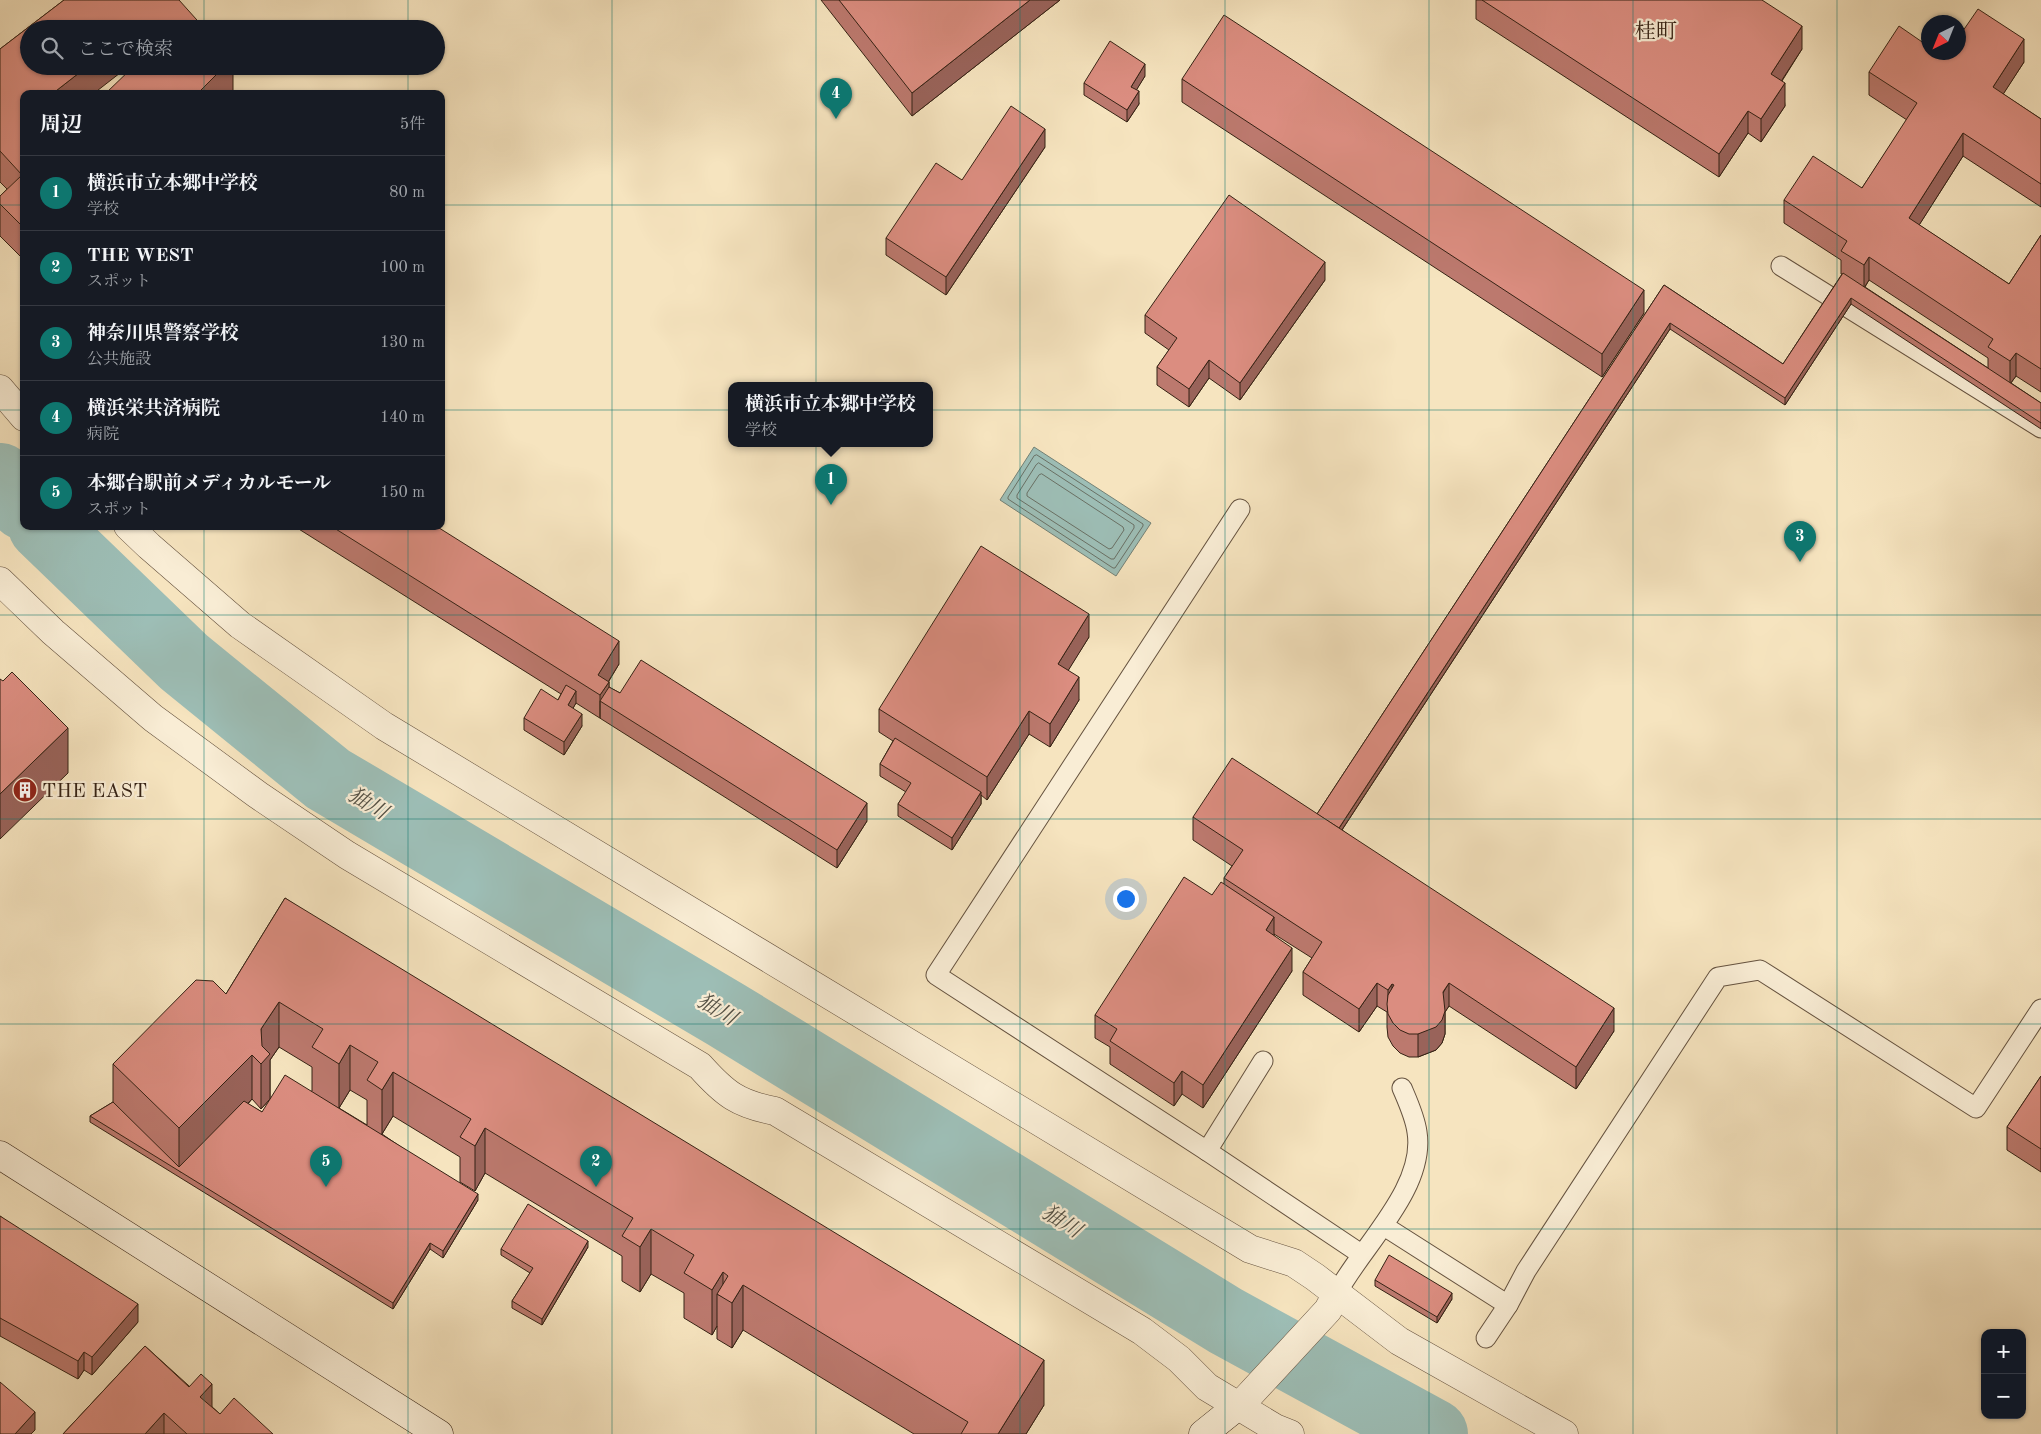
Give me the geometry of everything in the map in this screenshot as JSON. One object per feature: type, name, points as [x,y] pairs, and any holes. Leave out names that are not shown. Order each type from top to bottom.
[{"type":"street","points":[[0,389],[20,412]]},
{"type":"street","points":[[132,530],[240,625],[384,726],[1250,1249],[1294,1262],[1332,1301],[1564,1434]]},
{"type":"street","points":[[0,580],[53,632],[153,718],[258,795],[347,855],[700,1066],[715,1083],[735,1100],[754,1107],[775,1111],[1142,1331],[1179,1359],[1207,1387],[1241,1404],[1275,1428],[1290,1434]]},
{"type":"street","points":[[0,1155],[439,1434]]},
{"type":"street","points":[[1203,1434],[1241,1404],[1332,1301]]},
{"type":"lane","points":[[1781,266],[2041,428]]},
{"type":"lane","points":[[1240,509],[936,975],[1207,1151],[1361,1254]]},
{"type":"lane","points":[[1486,1338],[1508,1305],[1526,1271],[1718,977],[1760,970],[1976,1108],[2041,1009]]},
{"type":"lane","points":[[1207,1151],[1263,1062]]},
{"type":"lane","points":[[1332,1301],[1361,1254],[1384,1226],[1412,1177],[1417,1155],[1417,1132],[1402,1088]]},
{"type":"lane","points":[[1384,1226],[1508,1305]]},
{"type":"water","points":[[1034,447],[1151,523],[1116,576],[1000,500]]},
{"type":"building","points":[[64,0],[179,0],[197,20],[38,20]]},
{"type":"building","points":[[839,0],[1030,0],[912,93]]},
{"type":"building","points":[[1482,0],[1762,0],[1802,26],[1771,74],[1785,83],[1761,119],[1748,111],[1719,154]]},
{"type":"building","points":[[1978,9],[2024,39],[1993,87],[2041,119],[2041,184],[1963,133],[1909,218],[2009,284],[2041,235],[2041,369],[2016,353],[2010,361],[1988,347],[1993,339],[1869,257],[1864,265],[1841,251],[1847,241],[1784,200],[1813,156],[1862,188],[1917,103],[1869,72],[1899,26],[1921,41],[1921,60],[1966,60],[1966,26]]},
{"type":"building","points":[[1224,15],[1644,290],[1602,354],[1182,79]]},
{"type":"building","points":[[20,34],[20,75],[76,75],[57,90],[20,90],[20,173],[0,151],[0,49]]},
{"type":"building","points":[[1110,41],[1145,64],[1131,87],[1139,91],[1127,110],[1084,83]]},
{"type":"building","points":[[125,75],[216,75],[201,90],[109,90]]},
{"type":"building","points":[[1011,106],[1045,129],[946,277],[886,238],[936,163],[962,180]]},
{"type":"building","points":[[20,177],[20,224],[0,204],[0,196]]},
{"type":"building","points":[[1229,195],[1325,262],[1240,383],[1209,360],[1189,389],[1157,367],[1177,338],[1145,315]]},
{"type":"building","points":[[1843,273],[2041,403],[2041,423],[1851,298],[1785,398],[1670,323],[1339,828],[1317,814],[1664,285],[1783,364]]},
{"type":"building","points":[[337,530],[442,530],[619,641],[598,675],[609,682],[600,695]]},
{"type":"building","points":[[981,546],[1089,614],[1058,664],[1079,677],[1050,724],[1029,711],[987,777],[879,709]]},
{"type":"building","points":[[641,660],[867,803],[837,850],[600,701],[609,687],[620,693]]},
{"type":"building","points":[[12,672],[68,728],[0,794],[0,679],[3,681]]},
{"type":"building","points":[[566,685],[576,691],[568,705],[582,714],[564,742],[524,718],[541,689],[558,700]]},
{"type":"building","points":[[895,738],[981,792],[952,838],[898,804],[911,783],[880,764]]},
{"type":"building","points":[[1232,758],[1614,1008],[1576,1067],[1449,983],[1443,992],[1445,1011],[1442,1020],[1436,1027],[1418,1034],[1409,1034],[1400,1030],[1388,1014],[1388,995],[1394,985],[1392,984],[1388,990],[1377,983],[1359,1009],[1303,972],[1322,942],[1224,878],[1243,850],[1193,817]]},
{"type":"building","points":[[1184,877],[1212,895],[1221,882],[1274,917],[1266,930],[1292,948],[1203,1085],[1182,1071],[1174,1083],[1110,1041],[1117,1029],[1095,1015]]},
{"type":"building","points":[[285,898],[1044,1360],[998,1434],[961,1434],[968,1422],[743,1285],[732,1303],[717,1294],[728,1276],[723,1272],[712,1290],[684,1273],[694,1255],[651,1229],[640,1247],[622,1236],[633,1218],[485,1128],[475,1146],[460,1137],[471,1119],[393,1072],[382,1090],[367,1080],[378,1062],[350,1045],[339,1064],[312,1047],[323,1029],[279,1002],[261,1029],[262,1046],[270,1054],[261,1064],[252,1055],[179,1128],[113,1064],[196,980],[213,981],[226,994]]},
{"type":"building","points":[[285,1075],[478,1194],[443,1251],[430,1243],[393,1303],[90,1116],[113,1102],[179,1167],[244,1101],[262,1112]]},
{"type":"building","points":[[2041,1076],[2041,1149],[2007,1127]]},
{"type":"building","points":[[528,1204],[588,1241],[542,1319],[512,1301],[533,1268],[501,1249]]},
{"type":"building","points":[[0,1216],[138,1304],[92,1357],[84,1352],[78,1361],[0,1318]]},
{"type":"building","points":[[1389,1255],[1452,1293],[1437,1317],[1375,1280]]},
{"type":"building","points":[[145,1346],[189,1387],[201,1374],[212,1384],[200,1397],[220,1414],[234,1398],[273,1434],[187,1434],[164,1413],[145,1434],[63,1434]]},
{"type":"building","points":[[0,1382],[35,1412],[15,1434],[0,1434]]},
{"type":"waterway","name":"㹨川","points":[[0,478],[20,500]]},
{"type":"waterway","name":"㹨川","points":[[47,530],[184,662],[328,779],[725,1014],[1226,1321],[1433,1434]]},
{"type":"place","name":"横浜栄共済病院","points":[[836,119]]},
{"type":"place","name":"横浜市立本郷中学校","points":[[831,505]]},
{"type":"place","name":"神奈川県警察学校","points":[[1800,562]]},
{"type":"place","name":"THE EAST","points":[[25,790]]},
{"type":"place","name":"本郷台駅前メディカルモール","points":[[326,1187]]},
{"type":"place","name":"THE WEST","points":[[596,1187]]},
{"type":"district","name":"桂町","points":[[1656,31]]}]
